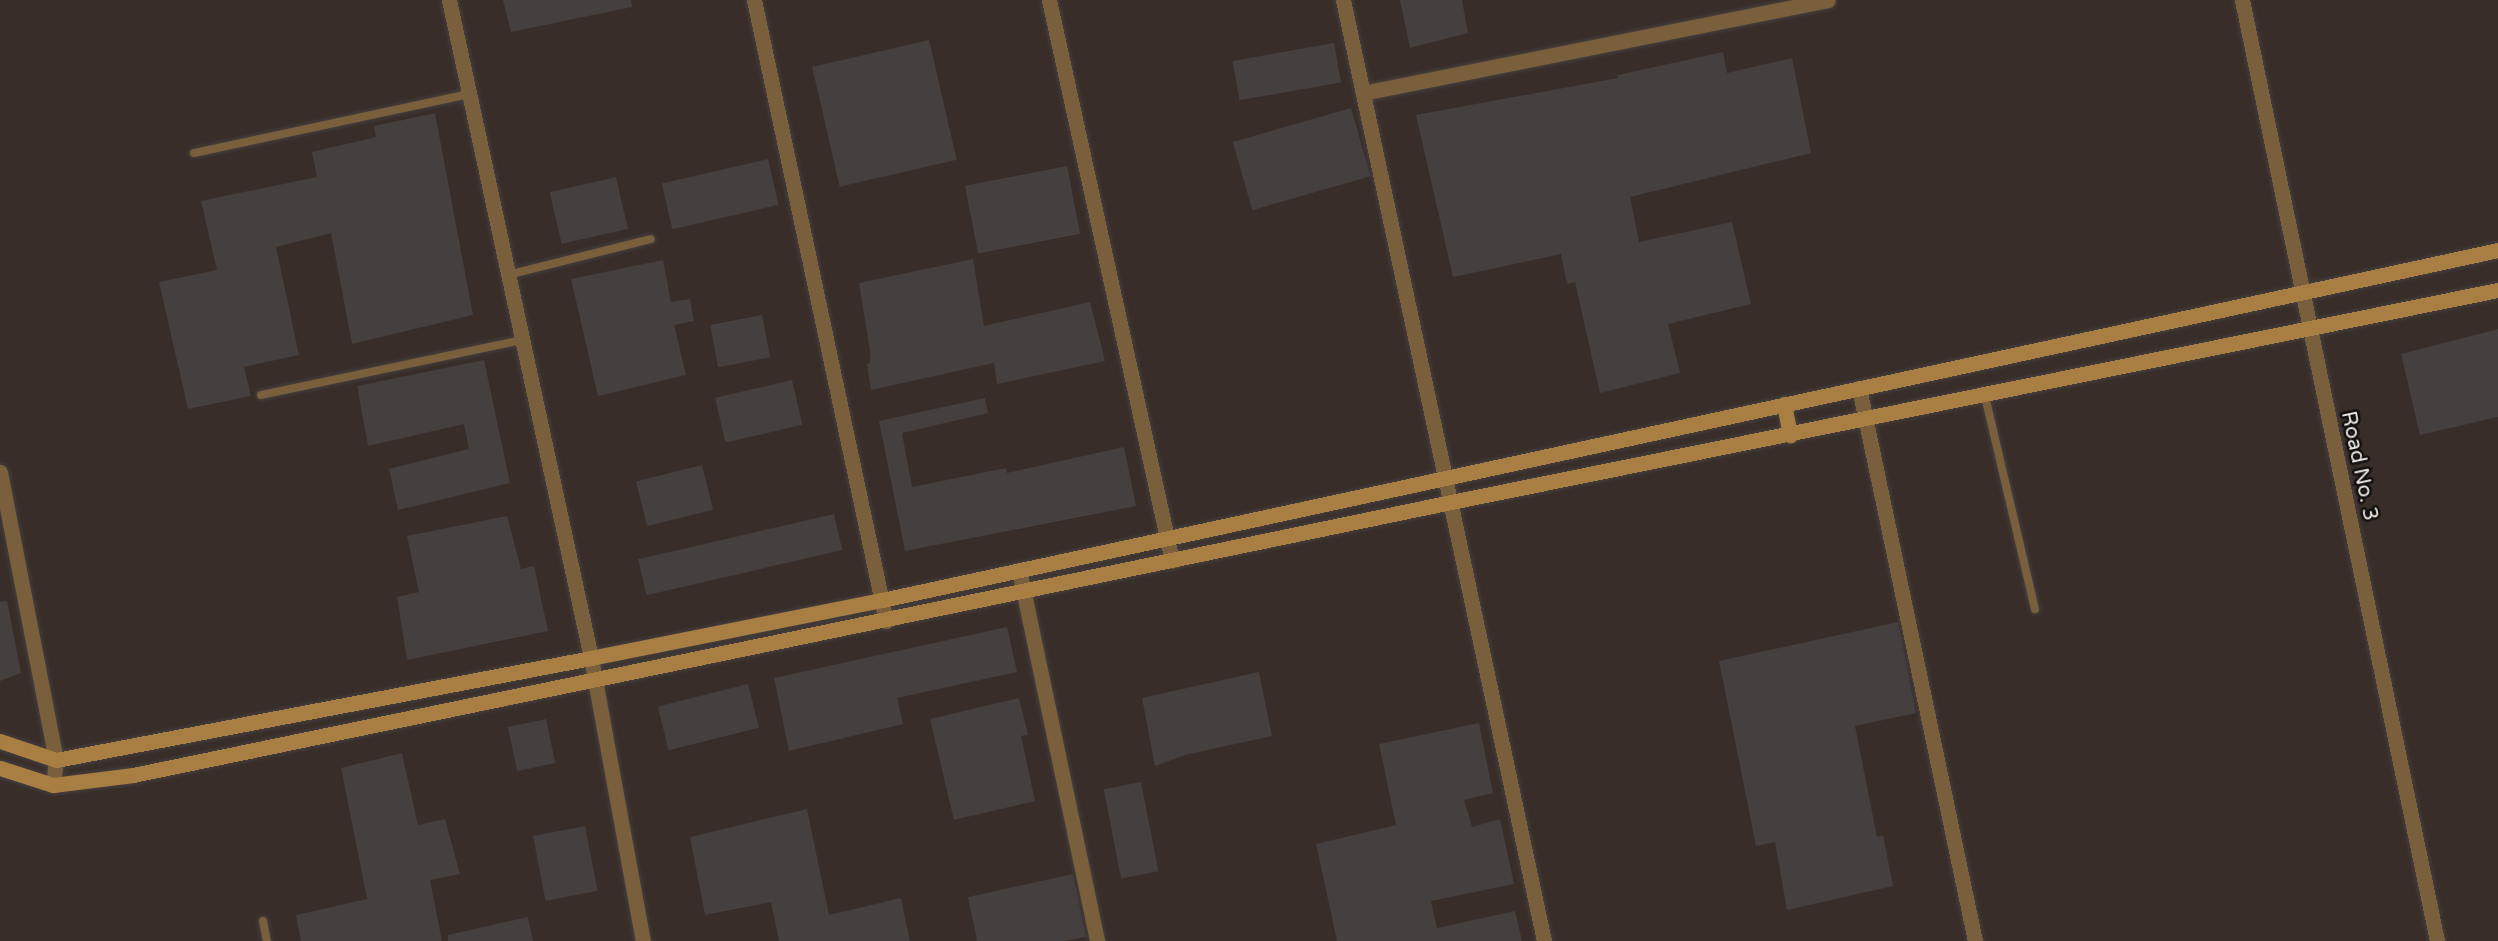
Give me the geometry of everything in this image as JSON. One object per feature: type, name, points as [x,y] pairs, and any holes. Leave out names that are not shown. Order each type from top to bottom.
[{"type":"main road","points":[[0,741],[56,760],[591,658],[882,600],[2498,250]]},
{"type":"main road","points":[[0,768],[53,785],[133,776],[329,733],[595,682],[1024,593],[1451,501],[1866,420],[2498,290]]},
{"type":"main road","points":[[1784,404],[1790,435]]},
{"type":"main road","points":[[325,709],[329,733]]},
{"type":"street","points":[[449,0],[591,658],[644,941]]},
{"type":"street","points":[[754,0],[886,621]]},
{"type":"street","points":[[1049,0],[1172,561]]},
{"type":"street","points":[[1343,0],[1544,941]]},
{"type":"street","points":[[1363,93],[1828,0]]},
{"type":"street","name":"Road No. 3","points":[[2242,0],[2437,941]]},
{"type":"street","points":[[1859,388],[1976,941]]},
{"type":"street","points":[[0,472],[56,760],[53,785]]},
{"type":"street","points":[[1019,570],[1097,941]]},
{"type":"lane","points":[[194,153],[469,94]]},
{"type":"lane","points":[[508,275],[651,239]]},
{"type":"lane","points":[[261,395],[522,340]]},
{"type":"lane","points":[[1985,396],[2035,609]]},
{"type":"lane","points":[[263,921],[267,941]]},
{"type":"shaded area","points":[[0,0],[2498,0],[2498,941],[0,941]]},
{"type":"building","points":[[503,0],[631,0],[632,7],[511,32]]},
{"type":"building","points":[[1400,0],[1462,0],[1468,33],[1410,48]]},
{"type":"building","points":[[929,40],[957,160],[840,187],[812,67]]},
{"type":"building","points":[[1334,43],[1341,82],[1240,100],[1233,61]]},
{"type":"building","points":[[1723,52],[1727,73],[1792,58],[1811,153],[1630,197],[1639,242],[1732,222],[1751,304],[1668,324],[1680,373],[1600,393],[1575,282],[1567,284],[1561,254],[1453,277],[1416,115],[1618,78],[1618,75]]},
{"type":"building","points":[[1351,108],[1371,176],[1252,210],[1233,142]]},
{"type":"building","points":[[435,113],[473,315],[352,344],[331,233],[276,247],[299,355],[244,367],[251,396],[188,409],[159,282],[217,270],[201,201],[317,177],[312,152],[376,137],[374,126]]},
{"type":"building","points":[[768,159],[779,205],[672,229],[662,184]]},
{"type":"building","points":[[1067,166],[1080,234],[978,254],[965,186]]},
{"type":"building","points":[[616,177],[628,229],[562,244],[550,192]]},
{"type":"building","points":[[973,259],[984,326],[1090,302],[1105,361],[997,384],[994,363],[871,390],[867,364],[870,363],[870,351],[859,283]]},
{"type":"building","points":[[663,260],[671,302],[690,299],[694,321],[674,325],[686,375],[598,396],[571,279]]},
{"type":"building","points":[[762,315],[770,357],[718,367],[710,325]]},
{"type":"building","points":[[2498,329],[2498,417],[2420,435],[2401,354]]},
{"type":"building","points":[[484,360],[510,483],[398,510],[389,469],[469,449],[464,424],[368,446],[357,386]]},
{"type":"building","points":[[792,380],[802,425],[725,443],[715,398]]},
{"type":"building","points":[[985,398],[988,413],[902,433],[912,487],[1006,468],[1007,473],[1124,447],[1136,506],[905,551],[879,421]]},
{"type":"building","points":[[702,465],[713,510],[647,526],[636,481]]},
{"type":"building","points":[[834,514],[842,550],[646,595],[638,559]]},
{"type":"building","points":[[507,516],[521,569],[534,566],[548,631],[407,660],[397,597],[419,592],[407,536]]},
{"type":"building","points":[[7,601],[21,673],[0,681],[0,602]]},
{"type":"building","points":[[1898,622],[1916,713],[1855,726],[1877,837],[1883,835],[1893,886],[1787,910],[1775,842],[1756,846],[1719,661]]},
{"type":"building","points":[[1007,627],[1017,672],[897,698],[903,724],[789,751],[774,678]]},
{"type":"building","points":[[1259,672],[1272,736],[1185,755],[1155,766],[1142,698]]},
{"type":"building","points":[[748,684],[759,728],[669,750],[658,706]]},
{"type":"building","points":[[1019,698],[1028,735],[1021,736],[1035,801],[954,820],[930,719]]},
{"type":"building","points":[[546,719],[555,763],[517,771],[508,727]]},
{"type":"building","points":[[1479,723],[1493,793],[1464,800],[1472,827],[1500,819],[1514,884],[1431,901],[1437,928],[1515,911],[1522,941],[1337,941],[1316,844],[1396,825],[1379,744]]},
{"type":"building","points":[[402,753],[418,825],[445,819],[460,874],[430,880],[442,941],[301,941],[296,915],[367,899],[341,768]]},
{"type":"building","points":[[1141,782],[1158,871],[1121,879],[1104,789]]},
{"type":"building","points":[[807,809],[829,915],[901,898],[910,941],[779,941],[771,902],[705,915],[690,837]]},
{"type":"building","points":[[585,826],[598,891],[546,901],[533,836]]},
{"type":"building","points":[[1073,874],[1086,937],[1063,941],[977,941],[968,897]]},
{"type":"building","points":[[528,917],[533,941],[448,941],[448,935]]}]
